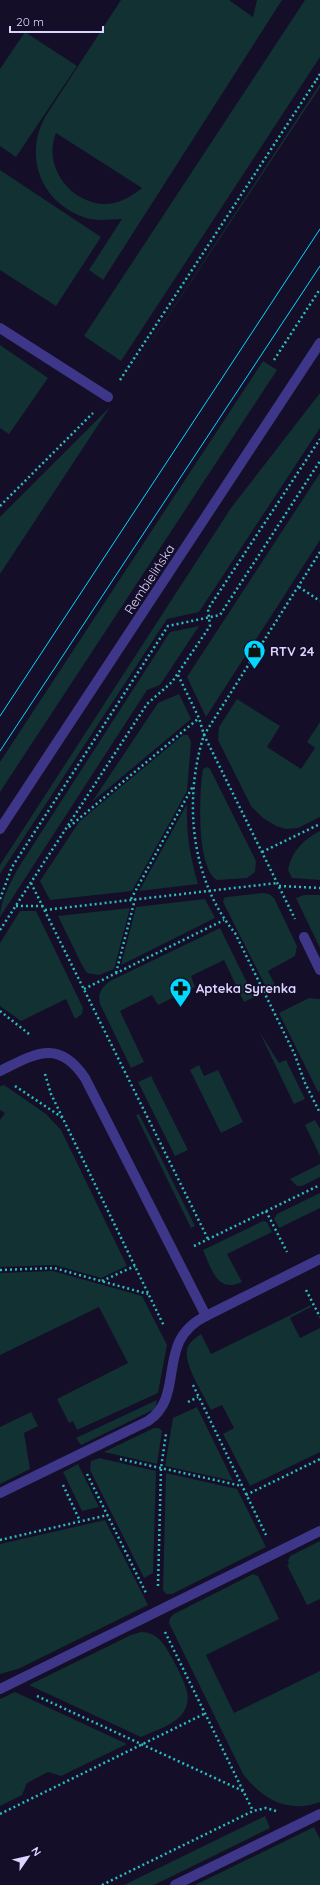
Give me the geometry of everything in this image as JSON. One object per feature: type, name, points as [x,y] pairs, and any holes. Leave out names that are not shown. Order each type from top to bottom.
[{"type":"street","points":[[0,328],[108,397]]},
{"type":"street","name":"Rembielińska","points":[[0,828],[320,343]]},
{"type":"street","points":[[304,937],[320,970]]},
{"type":"street","points":[[0,1071],[38,1054],[52,1052],[73,1063],[86,1078],[206,1316]]},
{"type":"street","points":[[0,1493],[148,1421],[161,1410],[166,1398],[175,1350],[184,1332],[192,1324],[320,1259]]},
{"type":"street","points":[[0,1689],[320,1531]]},
{"type":"street","points":[[175,1885],[320,1814]]},
{"type":"path","points":[[0,506],[108,397],[320,74]]},
{"type":"path","points":[[274,360],[320,289]]},
{"type":"path","points":[[0,930],[147,704],[169,686],[178,675],[210,626],[208,609],[320,439]]},
{"type":"path","points":[[0,899],[12,867],[168,626],[220,614],[320,462]]},
{"type":"path","points":[[320,552],[204,735],[197,760],[194,785],[194,819],[197,850],[202,875],[224,920],[235,933],[295,1055],[304,1081],[320,1113]]},
{"type":"path","points":[[299,587],[320,600]]},
{"type":"path","points":[[178,675],[199,718],[204,735],[304,937]]},
{"type":"path","points":[[66,828],[199,718]]},
{"type":"path","points":[[131,900],[194,785]]},
{"type":"path","points":[[262,852],[320,824]]},
{"type":"path","points":[[31,882],[208,1239]]},
{"type":"path","points":[[45,910],[278,884],[320,888]]},
{"type":"path","points":[[116,973],[135,899]]},
{"type":"path","points":[[16,906],[43,906]]},
{"type":"path","points":[[84,989],[224,920]]},
{"type":"path","points":[[0,1011],[52,1052]]},
{"type":"path","points":[[38,1054],[51,1094],[175,1350]]},
{"type":"path","points":[[13,1085],[64,1119]]},
{"type":"path","points":[[175,1255],[320,1185]]},
{"type":"path","points":[[101,1281],[135,1266]]},
{"type":"path","points":[[0,1270],[54,1268],[148,1294]]},
{"type":"path","points":[[192,1383],[275,1553]]},
{"type":"path","points":[[158,1611],[161,1468],[170,1410],[166,1398]]},
{"type":"path","points":[[86,1451],[242,1487]]},
{"type":"path","points":[[246,1494],[320,1459]]},
{"type":"path","points":[[54,1467],[80,1521]]},
{"type":"path","points":[[0,1540],[108,1515]]},
{"type":"path","points":[[11,1684],[244,1791]]},
{"type":"path","points":[[0,1814],[206,1713]]},
{"type":"path","points":[[102,1885],[257,1810],[266,1808],[276,1811],[293,1827]]},
{"type":"green space","points":[[121,0],[229,0],[253,17],[257,0],[282,0],[103,280],[89,270],[122,219],[98,220],[83,217],[68,210],[56,200],[47,189],[40,176],[36,162],[36,147],[39,132],[45,117]],"holes":[[[56,133],[142,188],[124,200],[108,204],[90,201],[79,196],[69,189],[61,179],[56,169],[53,157],[53,145]]]},
{"type":"green space","points":[[305,0],[320,0],[320,57],[121,361],[84,336]]},
{"type":"green space","points":[[25,32],[77,66],[16,157],[0,146],[0,69]]},
{"type":"green space","points":[[320,84],[320,87],[116,395]]},
{"type":"green space","points":[[0,170],[101,237],[56,306],[0,270]]},
{"type":"green space","points":[[0,345],[48,378],[9,434],[0,428]]},
{"type":"green space","points":[[263,361],[277,370],[0,792],[0,762]]},
{"type":"green space","points":[[320,393],[320,428],[199,612],[167,619],[0,874],[0,865],[231,508]]},
{"type":"green space","points":[[110,407],[0,574],[0,517]]},
{"type":"green space","points":[[320,473],[320,540],[206,717],[187,677]]},
{"type":"green space","points":[[199,626],[160,685],[147,690],[0,917],[0,911],[4,899],[17,870],[170,632]]},
{"type":"green space","points":[[179,694],[191,719],[92,802],[158,703]]},
{"type":"green space","points":[[237,699],[280,726],[267,747],[301,769],[315,748],[307,742],[320,722],[320,817],[298,828],[286,829],[276,826],[263,818],[251,806],[218,740],[219,727]]},
{"type":"green space","points":[[183,735],[188,735],[191,742],[187,791],[132,891],[50,900],[40,881],[79,822]]},
{"type":"green space","points":[[207,767],[210,769],[256,861],[255,872],[247,878],[217,880],[210,873],[205,861],[202,846],[200,811],[203,769]]},
{"type":"green space","points":[[187,804],[189,844],[198,884],[139,891]]},
{"type":"green space","points":[[320,831],[320,880],[292,878],[288,870],[292,857],[304,842]]},
{"type":"green space","points":[[263,893],[269,894],[274,898],[297,946],[295,956],[268,971],[277,989],[269,993],[223,902],[224,898],[227,897]]},
{"type":"green space","points":[[304,895],[320,895],[320,948],[296,898]]},
{"type":"green space","points":[[205,899],[215,918],[121,965],[136,907]]},
{"type":"green space","points":[[130,908],[114,969],[99,975],[87,973],[58,916]]},
{"type":"green space","points":[[20,911],[36,911],[83,1008],[82,1014],[75,1019],[66,999],[21,1021],[0,1006],[0,943]]},
{"type":"green space","points":[[220,928],[254,997],[244,1002],[224,960],[191,976],[195,987],[158,1005],[152,995],[120,1011],[144,1062],[131,1068],[100,1004],[99,997],[103,988],[110,981]]},
{"type":"green space","points":[[309,998],[320,999],[320,1091],[318,1092],[279,1013]]},
{"type":"green space","points":[[259,1031],[279,1063],[286,1060],[305,1099],[294,1104]]},
{"type":"green space","points":[[199,1065],[204,1076],[218,1070],[243,1122],[221,1133],[190,1070]]},
{"type":"green space","points":[[151,1076],[188,1150],[175,1156],[138,1082]]},
{"type":"green space","points":[[4,1085],[46,1114],[61,1130],[127,1266],[101,1278],[55,1265],[0,1267],[0,1120],[5,1113],[0,1110],[0,1086]]},
{"type":"green space","points":[[139,1114],[195,1226],[191,1228],[136,1115]]},
{"type":"green space","points":[[315,1120],[320,1129],[320,1156],[305,1125]]},
{"type":"green space","points":[[320,1164],[320,1177],[302,1186],[297,1186],[290,1179]]},
{"type":"green space","points":[[320,1193],[320,1208],[279,1228],[274,1219],[277,1214]]},
{"type":"green space","points":[[263,1221],[267,1222],[272,1232],[227,1254],[242,1282],[233,1285],[226,1285],[221,1282],[212,1271],[203,1250]]},
{"type":"green space","points":[[53,1271],[142,1296],[167,1345],[158,1393],[77,1430],[73,1421],[69,1423],[57,1399],[128,1363],[99,1307],[0,1355],[0,1273]]},
{"type":"green space","points":[[311,1305],[311,1307],[290,1318],[300,1338],[320,1328],[320,1452],[250,1486],[223,1434],[234,1428],[222,1405],[211,1410],[188,1364],[188,1347],[192,1341],[201,1334],[211,1354]]},
{"type":"green space","points":[[157,1400],[155,1409],[81,1445],[76,1438]]},
{"type":"green space","points":[[197,1407],[233,1481],[165,1466],[173,1418]]},
{"type":"green space","points":[[31,1412],[38,1426],[24,1433],[30,1469],[0,1484],[0,1427]]},
{"type":"green space","points":[[154,1428],[159,1428],[162,1431],[157,1464],[104,1452]]},
{"type":"green space","points":[[99,1458],[156,1471],[153,1573],[144,1578],[90,1470],[91,1461]]},
{"type":"green space","points":[[78,1464],[99,1507],[82,1511],[63,1472]]},
{"type":"green space","points":[[166,1473],[237,1489],[266,1547],[172,1594],[166,1594],[163,1590]]},
{"type":"green space","points":[[105,1520],[148,1605],[18,1669],[0,1674],[0,1544]]},
{"type":"green space","points":[[320,1541],[320,1599],[307,1605],[287,1565],[289,1564],[288,1561],[290,1556]]},
{"type":"green space","points":[[253,1574],[258,1576],[279,1619],[206,1655],[234,1713],[320,1671],[320,1802],[297,1806],[287,1805],[267,1797],[250,1783],[243,1774],[169,1623],[170,1618],[174,1614]]},
{"type":"green space","points":[[141,1632],[154,1635],[160,1640],[172,1657],[186,1687],[188,1698],[186,1707],[179,1718],[167,1726],[141,1737],[29,1685],[131,1635]]},
{"type":"green space","points":[[15,1692],[127,1744],[61,1776],[48,1772],[27,1783],[22,1795],[0,1806],[0,1699]]},
{"type":"green space","points":[[265,1816],[270,1828],[154,1885],[124,1885]]},
{"type":"green space","points":[[314,1827],[320,1839],[320,1885],[195,1885]]},
{"type":"tram line","points":[[0,716],[320,229]]},
{"type":"tram line","points":[[0,751],[320,266]]},
{"type":"place","name":"RTV 24","points":[[254,670]]},
{"type":"place","name":"Apteka Syrenka","points":[[180,1008]]}]
